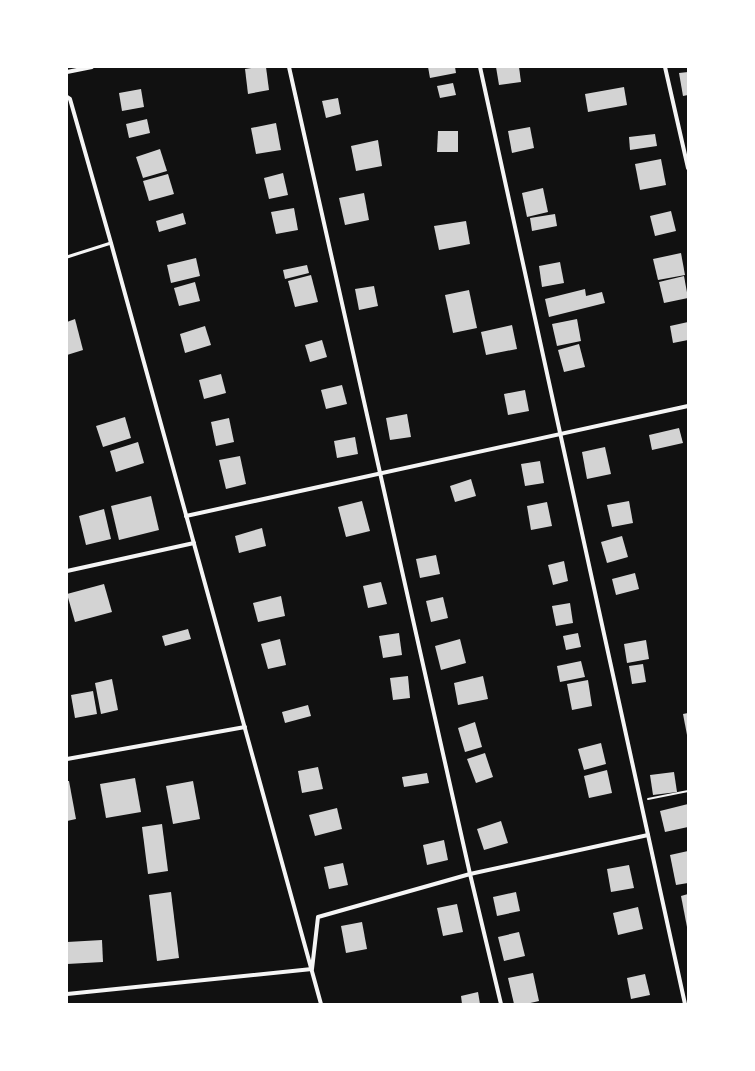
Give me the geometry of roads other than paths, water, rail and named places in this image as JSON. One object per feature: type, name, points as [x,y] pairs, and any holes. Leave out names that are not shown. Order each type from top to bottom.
[{"type":"street","points":[[67,72],[92,67]]},
{"type":"street","points":[[289,67],[500,1004]]},
{"type":"street","points":[[480,67],[685,1004]]},
{"type":"street","points":[[665,67],[688,168]]},
{"type":"street","points":[[67,96],[70,99],[111,243],[321,1004]]},
{"type":"street","points":[[186,516],[688,406]]},
{"type":"street","points":[[67,571],[194,543]]},
{"type":"street","points":[[67,759],[245,727]]},
{"type":"street","points":[[312,969],[318,916],[470,874],[648,835]]},
{"type":"street","points":[[67,994],[312,969]]},
{"type":"lane","points":[[67,256],[111,243]]}]
